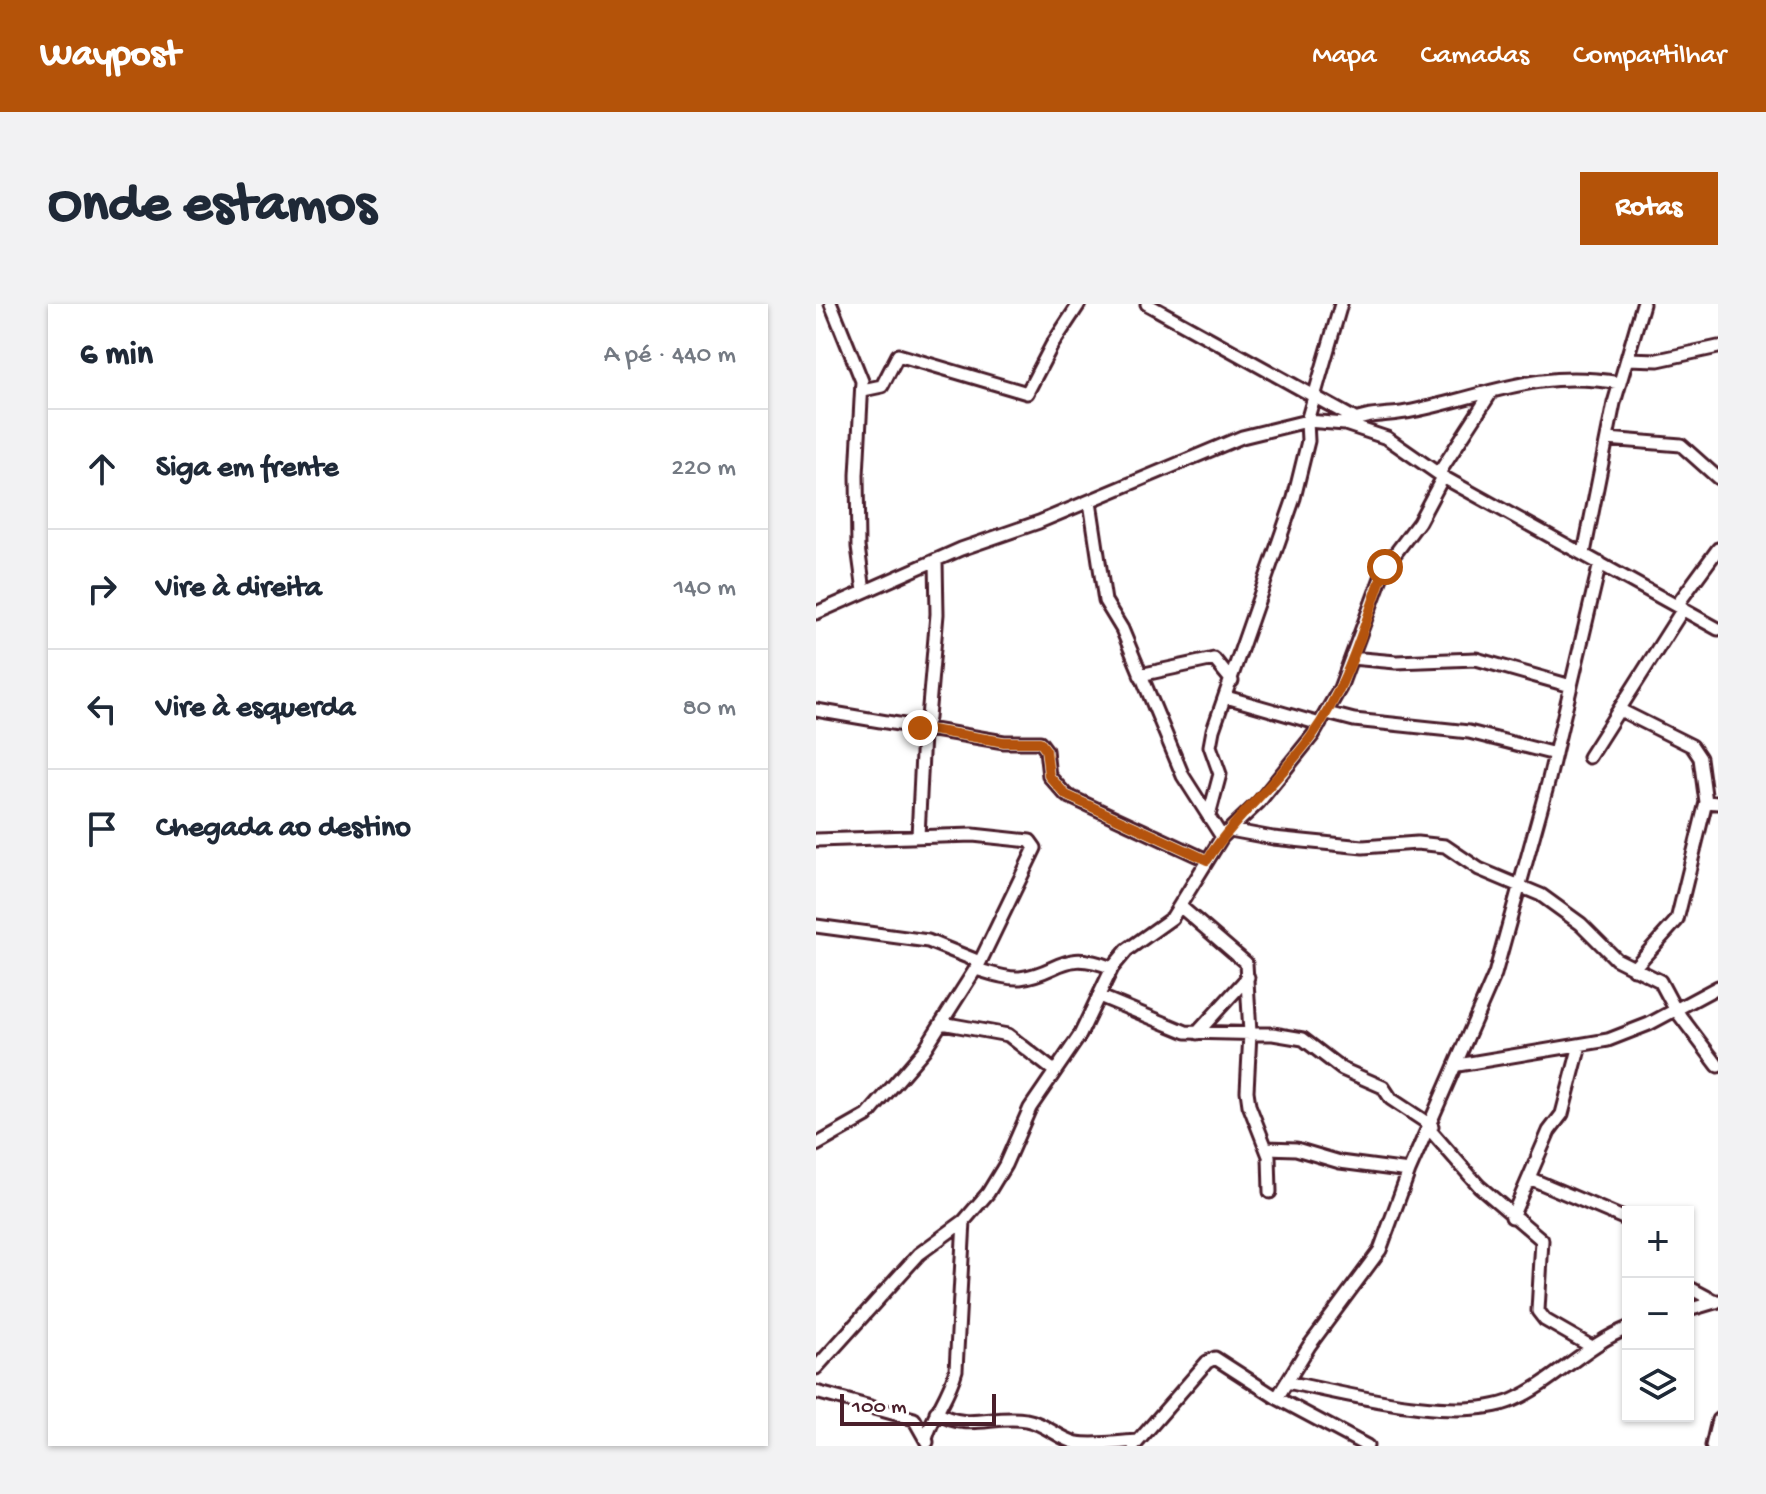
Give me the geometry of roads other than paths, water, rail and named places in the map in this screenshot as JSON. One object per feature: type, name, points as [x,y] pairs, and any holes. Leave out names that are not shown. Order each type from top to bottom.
[{"type":"street","points":[[831,304],[861,374],[863,390],[857,475],[858,547],[864,591]]},
{"type":"street","points":[[863,390],[882,386],[898,355],[1027,393],[1052,345],[1079,304]]},
{"type":"street","points":[[1147,304],[1316,395],[1350,421],[1387,438],[1441,475],[1718,629]]},
{"type":"street","points":[[1209,815],[1220,774],[1210,743],[1300,476],[1308,441],[1307,421],[1341,304]]},
{"type":"street","points":[[1584,553],[1620,383],[1643,304]]},
{"type":"street","points":[[1627,359],[1658,360],[1718,347]]},
{"type":"street","points":[[816,613],[1242,437],[1307,421],[1350,421],[1408,412],[1555,377],[1620,383]]},
{"type":"street","points":[[816,1368],[919,1254],[964,1221],[988,1193],[1005,1165],[1030,1108],[1053,1070],[1080,1035],[1112,968],[1127,950],[1172,918],[1226,834],[1280,777],[1320,724],[1351,658],[1385,567],[1419,522],[1441,475],[1492,391]]},
{"type":"street","points":[[1607,439],[1681,445],[1718,478]]},
{"type":"street","points":[[1090,502],[1102,592],[1178,765],[1209,815],[1226,834],[1363,847],[1436,843],[1479,869],[1521,886],[1561,909],[1616,959],[1660,981],[1675,1009],[1718,1066]]},
{"type":"street","points":[[1589,757],[1718,549]]},
{"type":"street","points":[[918,836],[924,729],[937,614],[936,561]]},
{"type":"street","points":[[1277,1398],[1309,1346],[1380,1250],[1409,1171],[1431,1128],[1495,974],[1555,754],[1600,563]]},
{"type":"street","points":[[1351,658],[1396,662],[1476,659],[1571,686]]},
{"type":"street","points":[[1140,675],[1214,659],[1232,681]]},
{"type":"street","points":[[1226,697],[1320,724]]},
{"type":"street","points":[[816,710],[1004,742],[1040,742],[1046,750],[1049,776],[1066,795],[1207,860]]},
{"type":"street","points":[[1620,710],[1692,746],[1700,758],[1712,802],[1677,920],[1633,969]]},
{"type":"street","points":[[1327,713],[1354,720],[1469,732],[1555,754]]},
{"type":"street","points":[[816,840],[973,835],[1034,842],[1035,848],[978,966],[924,1050],[867,1116],[816,1145]]},
{"type":"street","points":[[1181,907],[1246,963],[1249,976],[1246,1001],[1250,1033],[1249,1105],[1267,1148],[1270,1192]]},
{"type":"street","points":[[816,926],[928,941],[978,966],[1022,978],[1052,965],[1084,960],[1112,968]]},
{"type":"street","points":[[1197,1033],[1249,976]]},
{"type":"street","points":[[1458,1065],[1608,1040],[1649,1024],[1718,987]]},
{"type":"street","points":[[1099,996],[1137,1014],[1197,1033],[1290,1035],[1310,1042],[1335,1065],[1383,1087],[1391,1099],[1431,1128],[1512,1217],[1542,1240],[1538,1288],[1542,1316],[1592,1347]]},
{"type":"street","points":[[942,1023],[1008,1035],[1053,1070]]},
{"type":"street","points":[[1512,1217],[1549,1131],[1562,1114],[1580,1045]]},
{"type":"street","points":[[1267,1148],[1296,1149],[1340,1162],[1409,1171]]},
{"type":"street","points":[[1529,1178],[1622,1217]]},
{"type":"street","points":[[927,1443],[935,1413],[949,1392],[958,1357],[964,1221]]},
{"type":"street","points":[[1694,1290],[1717,1302]]},
{"type":"street","points":[[1694,1308],[1717,1302]]},
{"type":"street","points":[[1287,1382],[1401,1404],[1477,1408],[1512,1400],[1592,1347],[1622,1331]]},
{"type":"street","points":[[816,1392],[914,1419],[935,1413],[955,1422],[971,1424],[1008,1418],[1028,1420],[1077,1443],[1136,1444],[1211,1359],[1219,1360],[1277,1398],[1367,1446]]},
{"type":"street","points":[[914,1419],[927,1443]]},
{"type":"street","points":[[1712,1446],[1718,1420]]}]
